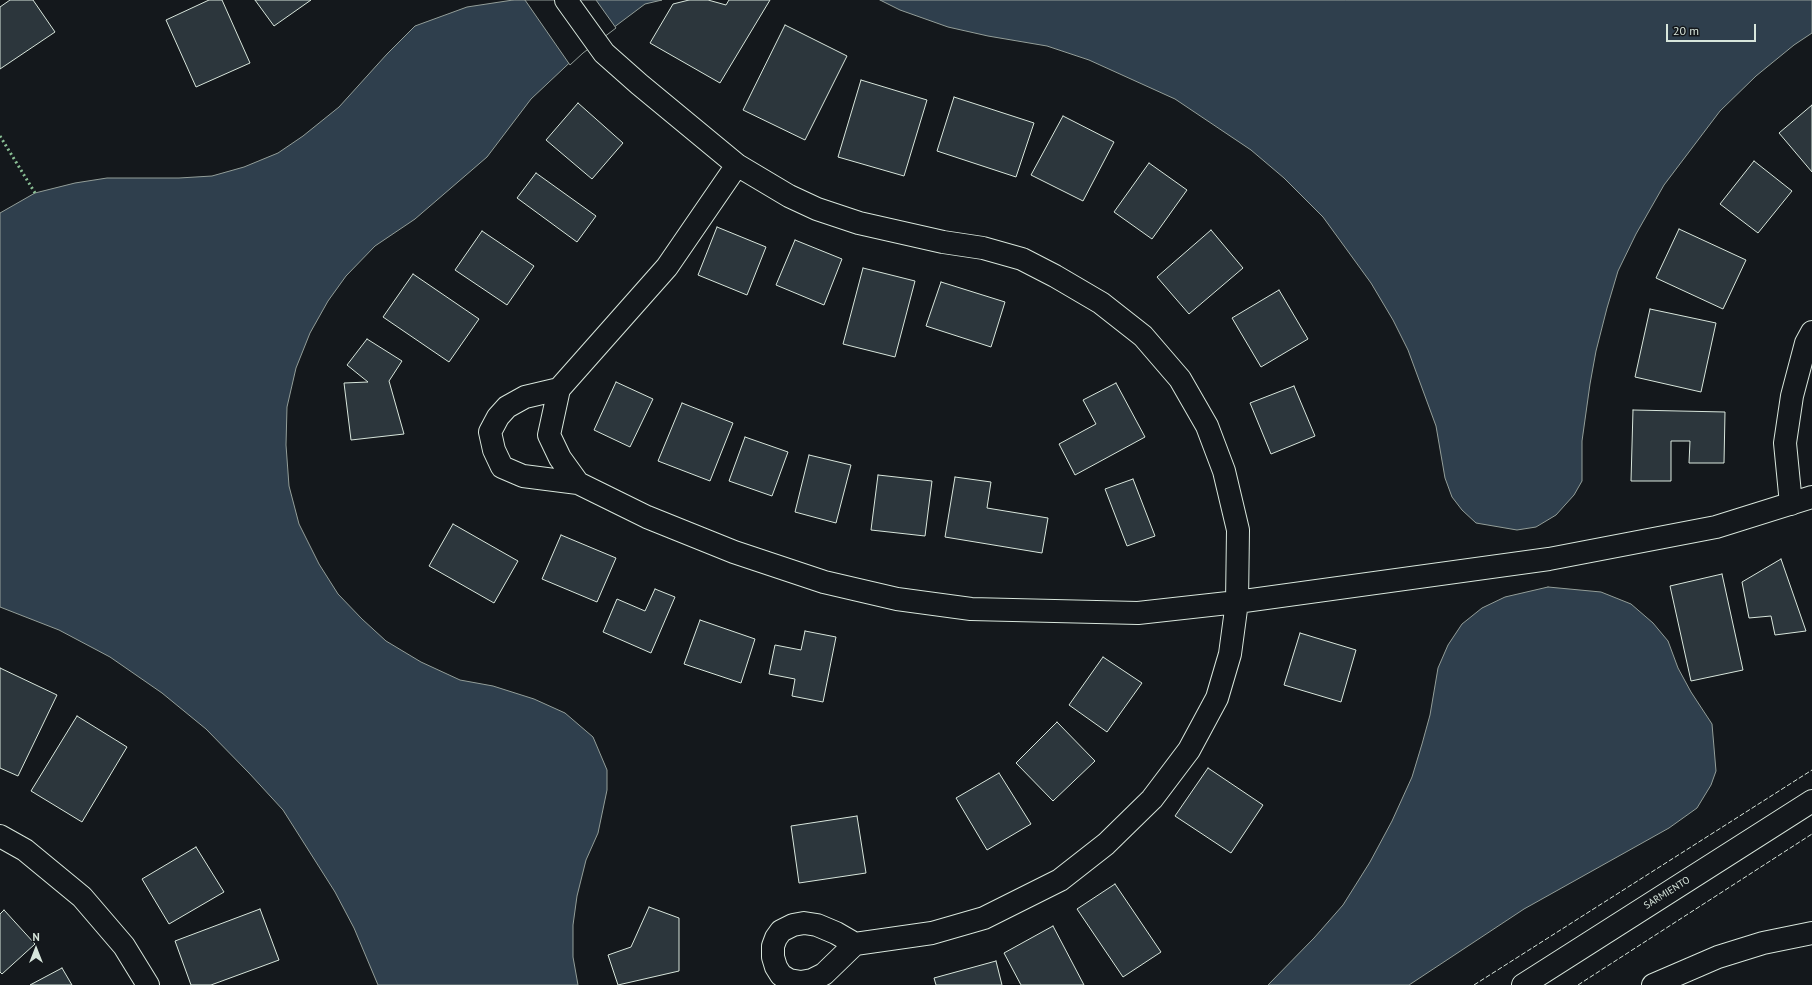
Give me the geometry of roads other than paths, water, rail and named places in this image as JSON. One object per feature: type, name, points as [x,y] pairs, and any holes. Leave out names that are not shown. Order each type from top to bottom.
[{"type":"street","points":[[566,0],[604,53],[674,114],[737,165],[789,196],[817,210],[852,221],[908,235],[983,248],[1022,259],[1101,302],[1143,336],[1180,379],[1207,426],[1224,471],[1238,530],[1237,602],[1230,654],[1217,698],[1189,750],[1152,799],[1106,844],[1060,880],[984,918],[932,933],[855,944]]},
{"type":"street","points":[[578,483],[560,458],[549,435],[559,389],[667,267],[737,165]]},
{"type":"street","points":[[1791,504],[1785,443],[1792,396],[1806,343],[1812,332]]},
{"type":"street","points":[[559,389],[525,397],[507,407],[498,417],[490,432],[494,450],[502,467],[523,476],[578,483],[647,517],[734,552],[824,582],[897,599],[971,609],[1138,613],[1237,602],[1548,559],[1716,527],[1812,497]]},
{"type":"street","name":"SARMIENTO","points":[[1523,985],[1812,801]]},
{"type":"street","points":[[0,836],[26,850],[82,897],[124,946],[148,985]]},
{"type":"street","points":[[1653,985],[1718,957],[1763,943],[1812,933]]},
{"type":"water","points":[[513,0],[662,0],[645,4],[581,52],[531,99],[487,157],[415,219],[375,246],[346,276],[328,301],[310,333],[296,368],[287,407],[286,445],[289,486],[299,524],[319,564],[338,594],[362,619],[386,641],[421,662],[460,680],[493,686],[534,699],[565,713],[593,737],[607,770],[607,790],[598,833],[586,860],[577,896],[573,925],[573,957],[578,985],[378,985],[354,928],[335,892],[283,810],[206,729],[162,693],[110,657],[59,630],[0,607],[0,213],[35,193],[75,183],[107,178],[179,178],[212,176],[244,167],[278,153],[303,136],[339,107],[387,54],[415,26],[467,7]]},
{"type":"water","points":[[880,0],[1812,0],[1812,33],[1794,45],[1756,76],[1720,111],[1664,185],[1636,234],[1618,271],[1607,308],[1596,351],[1590,384],[1582,441],[1582,481],[1574,495],[1556,515],[1536,527],[1517,530],[1476,523],[1462,510],[1452,497],[1445,478],[1436,426],[1408,350],[1393,320],[1371,283],[1323,217],[1284,178],[1251,150],[1175,99],[1089,60],[1047,46],[988,36],[948,27],[900,10]]},
{"type":"water","points":[[1548,587],[1601,592],[1631,604],[1653,623],[1668,641],[1678,668],[1691,692],[1712,724],[1716,771],[1711,785],[1697,808],[1669,828],[1524,909],[1409,985],[1268,985],[1314,938],[1343,905],[1370,862],[1392,821],[1412,777],[1430,715],[1438,668],[1448,645],[1462,624],[1482,608],[1505,597]]}]
